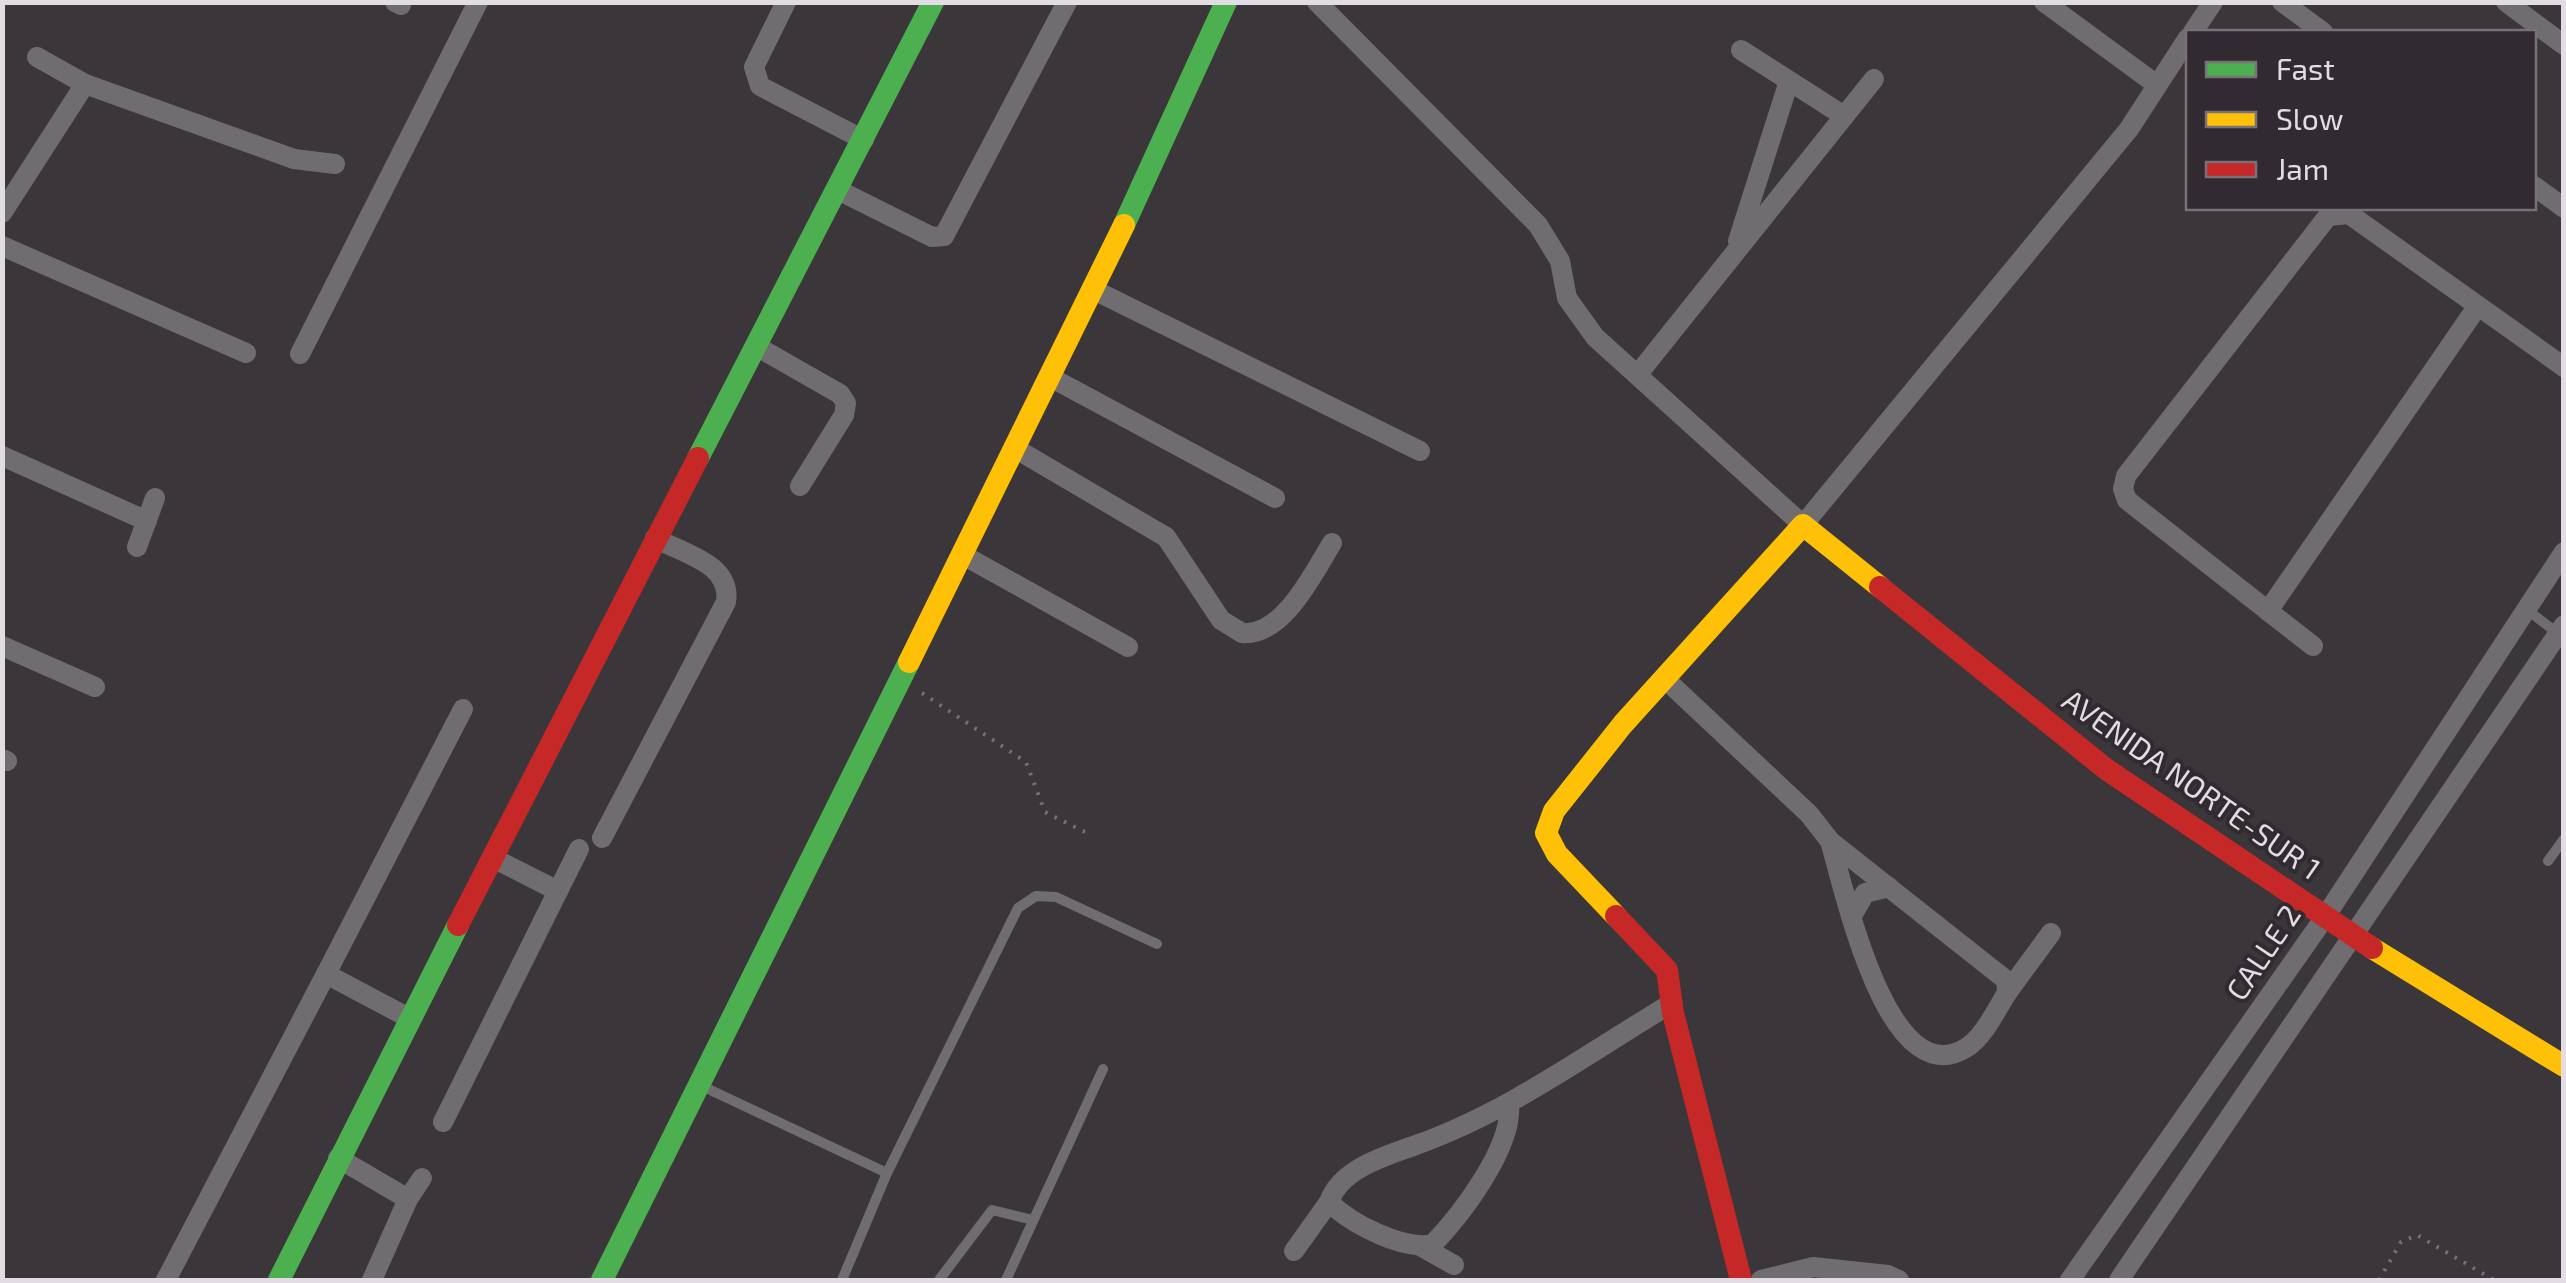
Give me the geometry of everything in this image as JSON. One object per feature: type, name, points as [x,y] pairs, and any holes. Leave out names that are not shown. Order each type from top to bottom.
[{"type":"street","points":[[300,354],[478,2]]},
{"type":"street","points":[[786,2],[754,67],[760,86],[864,140]]},
{"type":"street","points":[[279,1280],[655,538],[933,2]]},
{"type":"street","points":[[838,190],[932,237],[944,236],[1067,2]]},
{"type":"street","points":[[602,1280],[1094,290],[1226,2]]},
{"type":"street","points":[[1318,2],[1538,225],[1560,261],[1567,298],[1595,337],[1803,525]]},
{"type":"street","points":[[2044,2],[2157,85]]},
{"type":"street","points":[[2194,30],[2213,2]]},
{"type":"street","points":[[2282,2],[2320,30]]},
{"type":"street","points":[[2506,2],[2564,44]]},
{"type":"street","points":[[1741,1280],[1667,970],[1557,854],[1546,833],[1554,811],[1664,678],[1803,525],[2129,130],[2186,42]]},
{"type":"street","points":[[1742,50],[1844,116]]},
{"type":"street","points":[[37,56],[85,84],[294,159],[335,164]]},
{"type":"street","points":[[1638,374],[1874,79]]},
{"type":"street","points":[[1734,252],[1789,81]]},
{"type":"street","points":[[2,213],[85,84]]},
{"type":"street","points":[[2536,187],[2564,208]]},
{"type":"street","points":[[2312,646],[2127,500],[2122,489],[2126,476],[2328,216],[2349,214],[2564,367]]},
{"type":"street","points":[[2,246],[246,353]]},
{"type":"street","points":[[1094,290],[1420,451]]},
{"type":"street","points":[[2268,611],[2477,307]]},
{"type":"street","points":[[756,346],[840,394],[846,403],[844,415],[800,486]]},
{"type":"street","points":[[1050,377],[1275,498]]},
{"type":"street","points":[[1016,449],[1166,537],[1221,620],[1242,633],[1253,634],[1266,627],[1292,603],[1332,543]]},
{"type":"street","points":[[2,456],[147,521]]},
{"type":"street","points":[[138,547],[155,498]]},
{"type":"street","name":"AVENIDA NORTE-SUR 1","points":[[1803,525],[2106,769],[2355,938],[2564,1066]]},
{"type":"street","points":[[602,838],[726,602],[728,586],[723,573],[655,538]]},
{"type":"street","name":"CALLE 2","points":[[2070,1280],[2326,917],[2564,552]]},
{"type":"street","points":[[963,555],[1128,647]]},
{"type":"street","points":[[2118,1280],[2562,632]]},
{"type":"street","points":[[2,646],[95,687]]},
{"type":"street","points":[[1664,678],[1809,814],[1830,842],[1994,967],[2006,980],[2007,992]]},
{"type":"street","points":[[166,1280],[463,709]]},
{"type":"street","points":[[1830,842],[1880,998],[1900,1031],[1926,1050],[1944,1054],[1966,1048],[2051,933]]},
{"type":"street","points":[[444,1122],[579,849]]},
{"type":"street","points":[[495,859],[558,892]]},
{"type":"street","points":[[1852,914],[1865,893],[1889,886]]},
{"type":"street","points":[[326,974],[411,1019]]},
{"type":"street","points":[[1294,1251],[1332,1192],[1366,1166],[1509,1105],[1672,1002]]},
{"type":"street","points":[[1422,1247],[1433,1244],[1445,1232],[1476,1188],[1510,1122],[1509,1105]]},
{"type":"street","points":[[338,1158],[408,1199]]},
{"type":"street","points":[[372,1280],[408,1199],[422,1178]]},
{"type":"street","points":[[1329,1202],[1342,1215],[1422,1247],[1454,1265]]},
{"type":"street","points":[[1760,1280],[1813,1267],[1888,1275],[1899,1280]]},
{"type":"lane","points":[[2525,609],[2562,632]]},
{"type":"lane","points":[[2548,861],[2564,839]]},
{"type":"lane","points":[[842,1280],[888,1173],[1018,908],[1036,896],[1056,897],[1156,944]]},
{"type":"lane","points":[[1006,1280],[1103,1069]]},
{"type":"lane","points":[[701,1086],[888,1173]]},
{"type":"lane","points":[[939,1280],[980,1220],[992,1210],[1032,1220]]},
{"type":"path","points":[[902,680],[1026,762],[1045,812],[1086,832]]},
{"type":"path","points":[[2379,1280],[2401,1242],[2417,1235],[2494,1280]]},
{"type":"traffic: fast","points":[[698,458],[933,2]]},
{"type":"traffic: fast","points":[[1124,225],[1226,2]]},
{"type":"traffic: fast","points":[[602,1280],[909,662]]},
{"type":"traffic: fast","points":[[279,1280],[458,925]]},
{"type":"traffic: slow","points":[[909,662],[1124,225]]},
{"type":"traffic: slow","points":[[1616,916],[1557,854],[1546,833],[1554,811],[1623,724],[1803,525],[1880,587]]},
{"type":"traffic: slow","points":[[2372,948],[2564,1066]]},
{"type":"traffic: jam","points":[[458,925],[698,458]]},
{"type":"traffic: jam","points":[[1880,587],[2106,769],[2372,948]]},
{"type":"traffic: jam","points":[[1616,916],[1667,970],[1673,1013],[1741,1280]]}]
